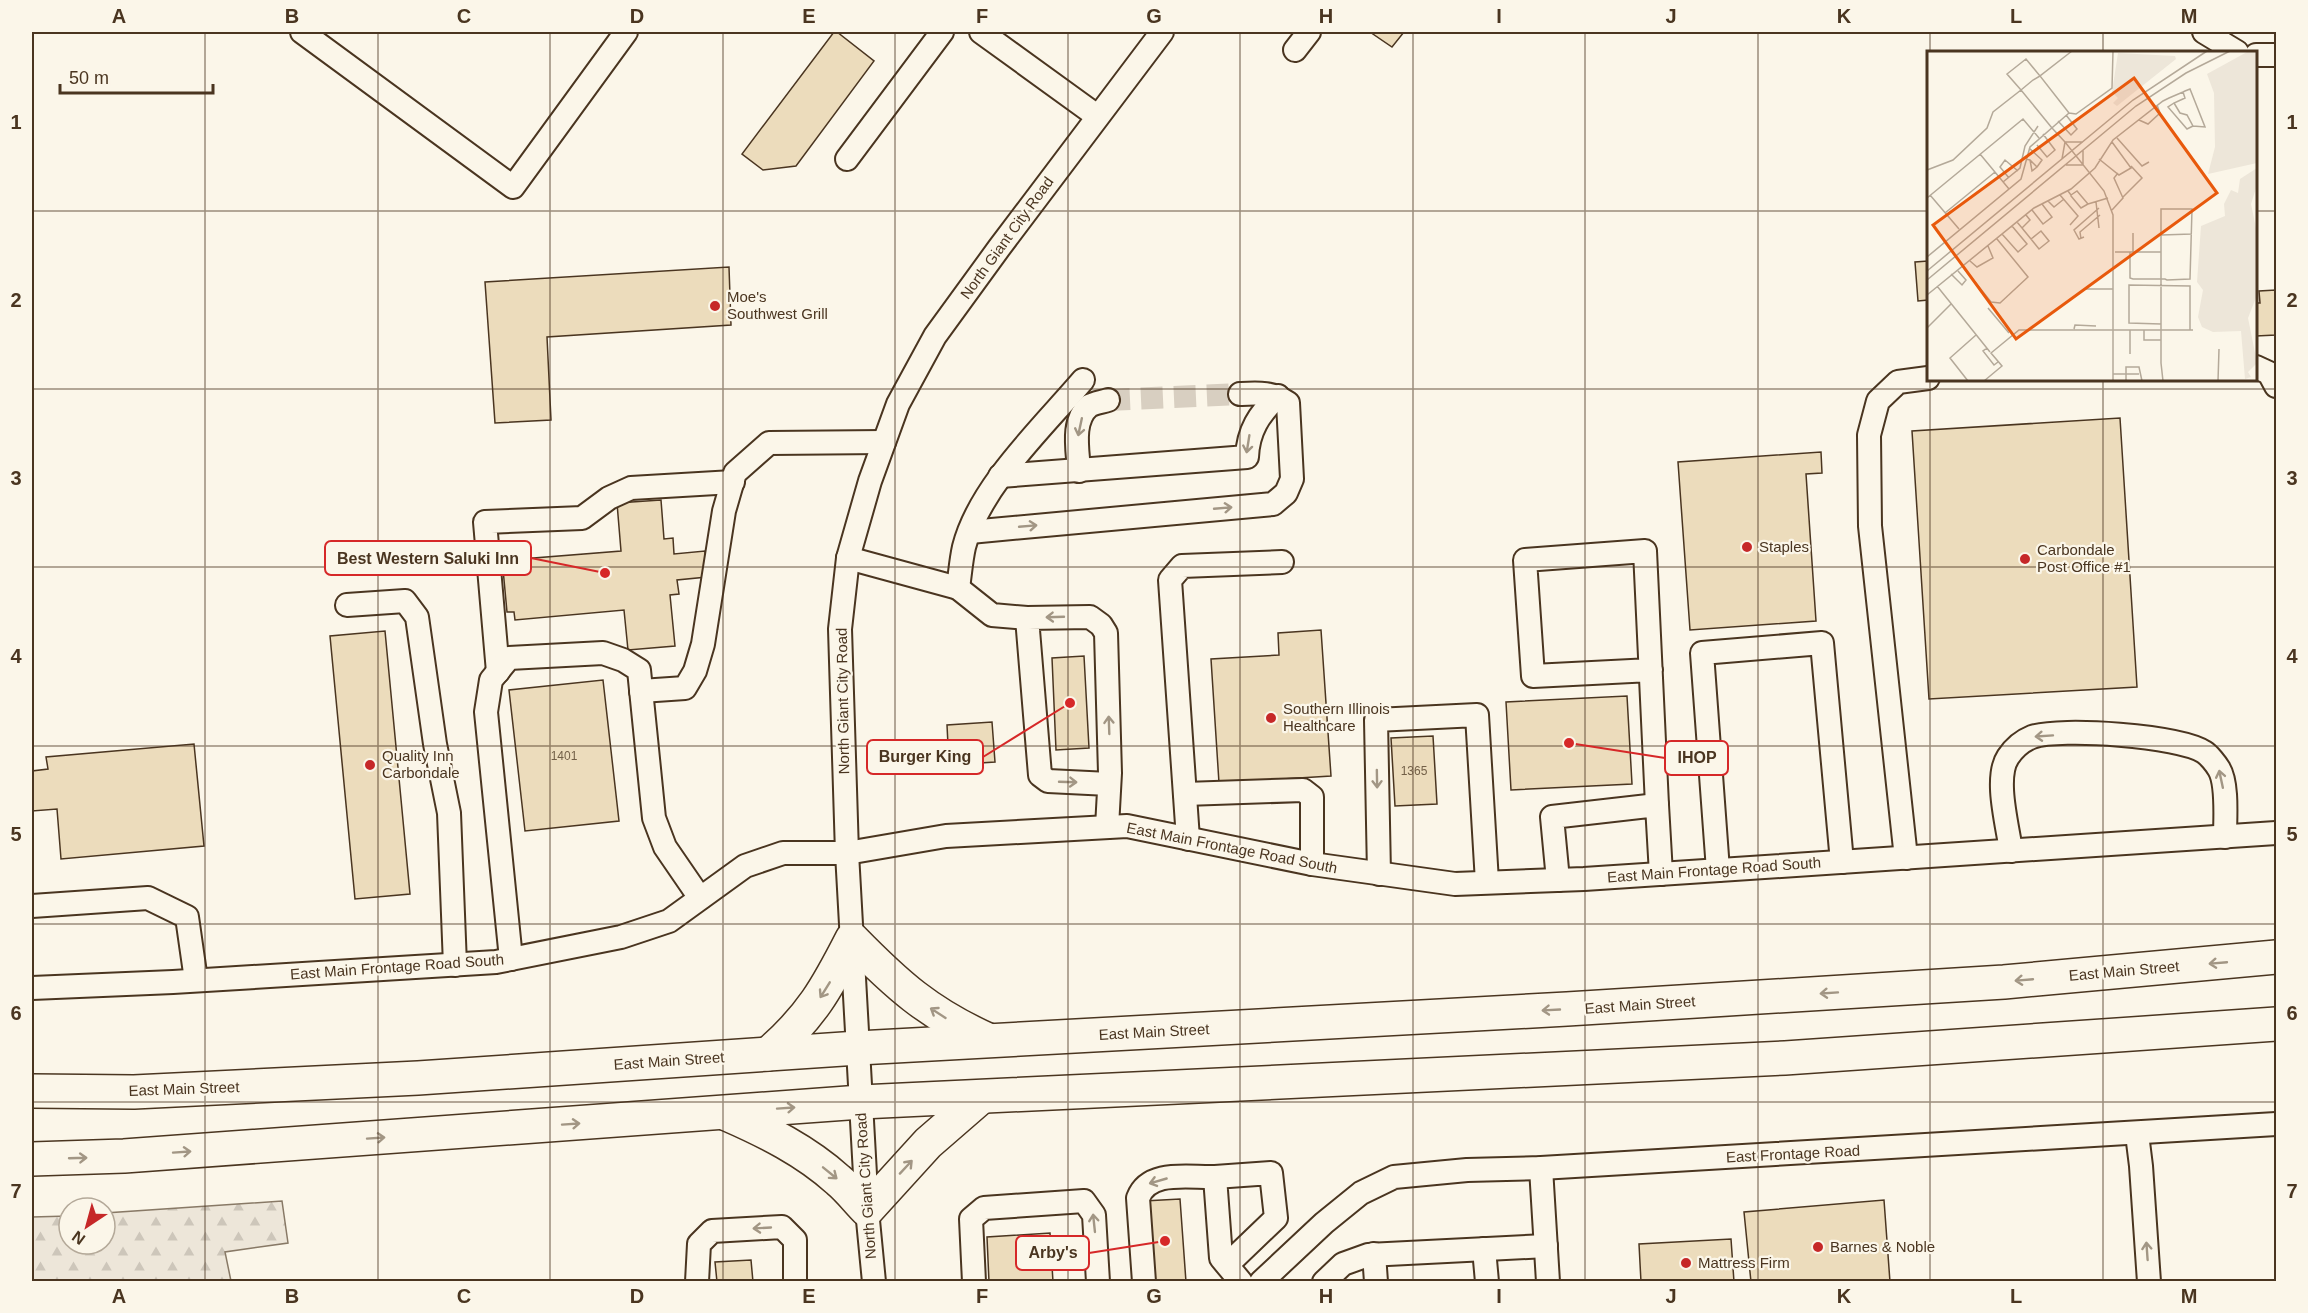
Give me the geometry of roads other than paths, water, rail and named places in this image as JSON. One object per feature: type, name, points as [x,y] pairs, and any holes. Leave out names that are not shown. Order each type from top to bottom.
[{"type":"highway","points":[[768,1054],[791,1034],[821,997],[852,939],[889,977],[918,1001],[956,1025],[989,1041]]},
{"type":"highway","name":"East Main Street","points":[[32,1091],[134,1092],[418,1078],[858,1048],[1568,1009],[2004,982],[2277,957]]},
{"type":"highway","points":[[32,1159],[135,1156],[861,1102],[1785,1058],[2277,1024]]},
{"type":"highway","points":[[725,1113],[759,1128],[816,1162],[840,1181],[867,1210],[928,1143],[981,1096]]},
{"type":"street","points":[[302,32],[513,187],[626,32]]},
{"type":"street","points":[[847,159],[942,32]]},
{"type":"street","points":[[981,32],[1097,116]]},
{"type":"street","name":"North Giant City Road","points":[[874,1281],[867,1210],[847,853],[840,629],[848,558],[870,481],[898,404],[935,336],[1097,116],[1162,32]]},
{"type":"street","points":[[1295,50],[1309,32]]},
{"type":"street","points":[[2205,32],[2235,51]]},
{"type":"street","points":[[2257,55],[2277,55]]},
{"type":"street","points":[[2257,368],[2268,373],[2277,386]]},
{"type":"street","points":[[1906,858],[1870,526],[1869,435],[1878,401],[1898,382],[1927,378]]},
{"type":"street","points":[[958,588],[964,547],[974,520],[1000,476],[1083,380]]},
{"type":"street","points":[[970,532],[1273,504],[1286,493],[1292,479],[1288,403],[1278,396],[1263,392],[1240,394]]},
{"type":"street","points":[[1000,476],[1247,457],[1247,441],[1252,429],[1264,409],[1278,396]]},
{"type":"street","points":[[1079,471],[1077,429],[1083,414],[1090,405],[1108,400]]},
{"type":"street","points":[[641,691],[685,688],[695,671],[703,644],[724,511],[735,473],[769,443],[884,442]]},
{"type":"street","points":[[498,672],[485,522],[582,518],[609,498],[631,488],[733,482]]},
{"type":"street","points":[[1651,670],[1533,676],[1525,560],[1645,551],[1651,670],[1657,805],[1661,874]]},
{"type":"street","points":[[848,558],[958,588],[992,615],[1027,618],[1090,617],[1096,620],[1106,633],[1109,784],[1107,827]]},
{"type":"street","points":[[1188,839],[1170,580],[1182,566],[1282,562]]},
{"type":"street","points":[[347,605],[405,601],[417,617],[435,744],[449,813],[454,965]]},
{"type":"street","points":[[1027,618],[1040,776],[1048,781],[1109,784]]},
{"type":"street","points":[[1718,870],[1702,653],[1822,643],[1842,862]]},
{"type":"street","points":[[511,959],[486,712],[491,680],[509,658],[603,653],[623,660],[639,670],[654,818],[665,847],[700,898]]},
{"type":"street","points":[[1379,874],[1376,720],[1477,715],[1487,882]]},
{"type":"street","points":[[2011,851],[2001,781],[2007,758],[2020,743],[2034,736],[2103,732],[2178,743],[2204,752],[2220,770],[2226,803],[2225,837]]},
{"type":"street","points":[[1185,795],[1303,790],[1312,797],[1312,864]]},
{"type":"street","points":[[1558,880],[1552,817],[1657,805]]},
{"type":"street","name":"East Main Frontage Road South","points":[[32,988],[496,962],[621,937],[669,921],[745,866],[783,853],[847,853],[946,836],[1127,826],[1312,864],[1455,884],[1661,874],[2277,833]]},
{"type":"street","points":[[32,906],[148,898],[187,917],[195,980]]},
{"type":"street","name":"East Frontage Road","points":[[1261,1281],[1324,1223],[1361,1193],[1394,1178],[1467,1170],[1541,1168],[2277,1124]]},
{"type":"street","points":[[2137,1134],[2149,1281]]},
{"type":"street","points":[[1541,1168],[1548,1281]]},
{"type":"street","points":[[1144,1281],[1138,1198],[1141,1189],[1159,1178],[1271,1173],[1275,1218],[1234,1273],[1221,1258],[1215,1177]]},
{"type":"street","points":[[974,1281],[971,1219],[984,1208],[1084,1202],[1094,1215],[1098,1281]]},
{"type":"street","points":[[698,1281],[699,1244],[712,1231],[782,1227],[795,1240],[795,1281]]},
{"type":"street","points":[[1323,1281],[1343,1264],[1374,1254],[1546,1246]]},
{"type":"street","points":[[1484,1249],[1487,1281]]},
{"type":"street","points":[[1374,1254],[1376,1281]]},
{"type":"tunnel","points":[[1108,400],[1240,394]]},
{"type":"place","name":"Moe's Southwest Grill","points":[[715,306]]},
{"type":"place","name":"Staples","points":[[1747,547]]},
{"type":"place","name":"Carbondale Post Office #1","points":[[2025,559]]},
{"type":"place","name":"Best Western Saluki Inn","points":[[605,573]]},
{"type":"place","name":"Burger King","points":[[1070,703]]},
{"type":"place","name":"Southern Illinois Healthcare","points":[[1271,718]]},
{"type":"place","name":"IHOP","points":[[1569,743]]},
{"type":"place","name":"Quality Inn Carbondale","points":[[370,765]]},
{"type":"place","name":"Arby's","points":[[1165,1241]]},
{"type":"place","name":"Barnes & Noble","points":[[1818,1247]]},
{"type":"place","name":"Mattress Firm","points":[[1686,1263]]}]
